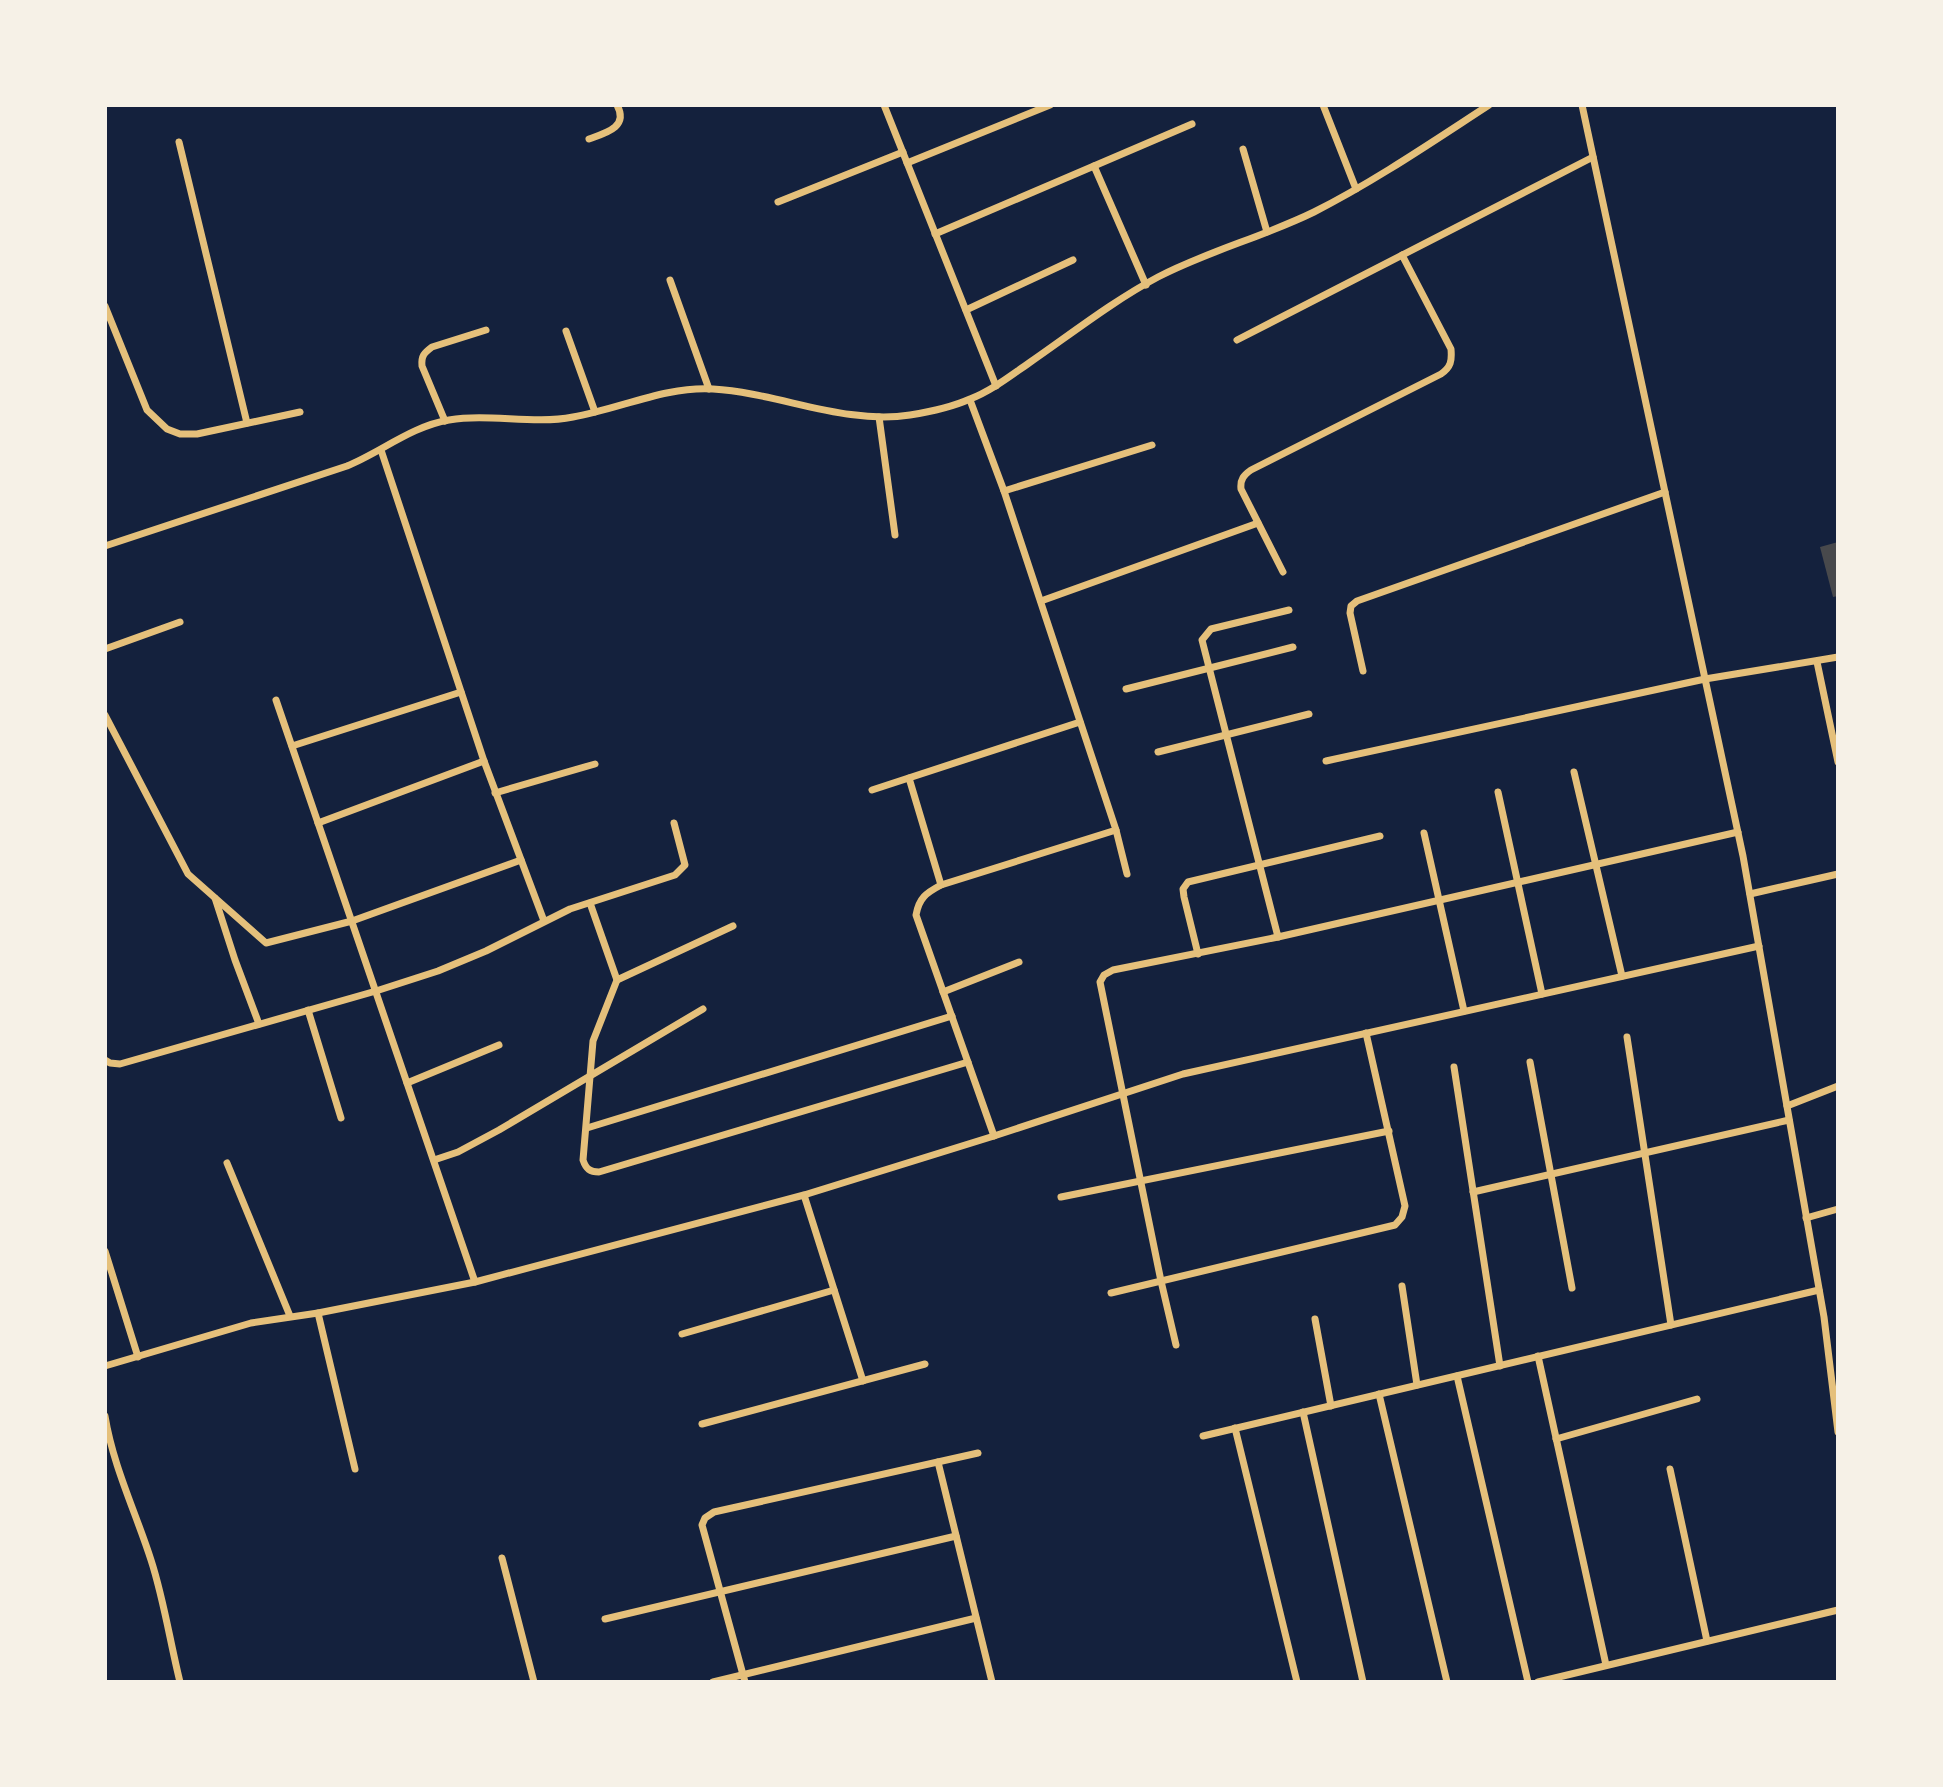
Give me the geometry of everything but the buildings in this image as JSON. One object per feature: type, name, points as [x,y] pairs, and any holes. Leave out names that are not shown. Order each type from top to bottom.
[{"type":"street","points":[[589,139],[612,131],[618,126],[621,118],[617,105]]},
{"type":"street","points":[[884,105],[996,386]]},
{"type":"street","points":[[907,163],[1050,105]]},
{"type":"street","points":[[1323,105],[1356,190]]},
{"type":"street","points":[[105,546],[347,466],[417,429],[445,421],[468,418],[571,418],[684,390],[709,388],[739,391],[857,416],[913,415],[970,400],[996,386],[1160,276],[1311,213],[1356,190],[1489,105]]},
{"type":"street","points":[[1582,105],[1750,894],[1819,1290],[1838,1432]]},
{"type":"street","points":[[935,234],[1192,124]]},
{"type":"street","points":[[179,142],[247,423]]},
{"type":"street","points":[[1242,149],[1267,232]]},
{"type":"street","points":[[778,202],[903,152]]},
{"type":"street","points":[[1237,340],[1593,157]]},
{"type":"street","points":[[1094,166],[1146,285]]},
{"type":"street","points":[[1283,572],[1241,489],[1240,482],[1244,475],[1448,369],[1452,360],[1451,349],[1402,255]]},
{"type":"street","points":[[966,310],[1073,260]]},
{"type":"street","points":[[670,280],[709,388]]},
{"type":"street","points":[[105,306],[147,410],[167,429],[180,434],[197,434],[300,412]]},
{"type":"street","points":[[445,421],[422,366],[424,352],[486,330]]},
{"type":"street","points":[[566,331],[596,412]]},
{"type":"street","points":[[970,400],[1041,601],[1116,830],[1127,874]]},
{"type":"street","points":[[879,417],[895,535]]},
{"type":"street","points":[[1004,491],[1152,445]]},
{"type":"street","points":[[381,450],[495,793],[544,921]]},
{"type":"street","points":[[1363,671],[1350,613],[1351,606],[1357,601],[1665,492]]},
{"type":"street","points":[[1041,601],[1258,523]]},
{"type":"street","points":[[1278,937],[1202,640],[1211,629],[1289,610]]},
{"type":"street","points":[[105,649],[180,622]]},
{"type":"street","points":[[1126,689],[1293,647]]},
{"type":"street","points":[[1326,761],[1705,679],[1838,657]]},
{"type":"street","points":[[1817,662],[1838,762]]},
{"type":"street","points":[[292,746],[461,692]]},
{"type":"street","points":[[276,700],[475,1282]]},
{"type":"street","points":[[1158,752],[1309,714]]},
{"type":"street","points":[[105,715],[188,874],[266,943],[352,921],[521,860]]},
{"type":"street","points":[[872,790],[1080,722]]},
{"type":"street","points":[[318,823],[484,761]]},
{"type":"street","points":[[495,793],[595,764]]},
{"type":"street","points":[[1574,772],[1622,976]]},
{"type":"street","points":[[909,778],[941,885]]},
{"type":"street","points":[[1498,792],[1542,994]]},
{"type":"street","points":[[105,1060],[120,1063],[376,991],[463,961],[544,921],[590,903],[675,875],[685,865],[685,858],[674,823]]},
{"type":"street","points":[[994,1136],[916,915],[918,905],[924,894],[941,885],[1116,830]]},
{"type":"street","points":[[1176,1345],[1100,989],[1104,975],[1113,970],[1439,902],[1738,832]]},
{"type":"street","points":[[1424,833],[1464,1011]]},
{"type":"street","points":[[1198,954],[1184,897],[1183,889],[1188,882],[1380,836]]},
{"type":"street","points":[[1750,894],[1838,874]]},
{"type":"street","points":[[215,897],[259,1024]]},
{"type":"street","points":[[590,903],[617,980],[593,1041],[583,1160],[585,1167],[591,1172],[599,1172],[968,1062]]},
{"type":"street","points":[[617,980],[733,926]]},
{"type":"street","points":[[105,1366],[251,1323],[317,1314],[475,1282],[804,1195],[1183,1074],[1759,946]]},
{"type":"street","points":[[943,992],[1019,962]]},
{"type":"street","points":[[434,1160],[475,1143],[703,1009]]},
{"type":"street","points":[[308,1010],[341,1118]]},
{"type":"street","points":[[587,1128],[952,1016]]},
{"type":"street","points":[[1111,1293],[1395,1225],[1402,1217],[1405,1206],[1366,1033]]},
{"type":"street","points":[[1627,1037],[1671,1325]]},
{"type":"street","points":[[407,1083],[499,1045]]},
{"type":"street","points":[[1530,1062],[1572,1288]]},
{"type":"street","points":[[1454,1067],[1500,1366]]},
{"type":"street","points":[[1787,1106],[1838,1086]]},
{"type":"street","points":[[1473,1192],[1789,1120]]},
{"type":"street","points":[[1061,1197],[1389,1131]]},
{"type":"street","points":[[227,1163],[290,1316]]},
{"type":"street","points":[[804,1195],[863,1381]]},
{"type":"street","points":[[1806,1217],[1838,1209]]},
{"type":"street","points":[[105,1251],[138,1357]]},
{"type":"street","points":[[1402,1286],[1417,1385]]},
{"type":"street","points":[[682,1334],[834,1290]]},
{"type":"street","points":[[1203,1436],[1819,1290]]},
{"type":"street","points":[[317,1314],[355,1469]]},
{"type":"street","points":[[1315,1319],[1331,1406]]},
{"type":"street","points":[[1827,1347],[1838,1343]]},
{"type":"street","points":[[1538,1356],[1606,1665]]},
{"type":"street","points":[[702,1424],[925,1364]]},
{"type":"street","points":[[1457,1376],[1528,1682]]},
{"type":"street","points":[[1379,1394],[1447,1682]]},
{"type":"street","points":[[1556,1439],[1697,1399]]},
{"type":"street","points":[[1303,1412],[1363,1682]]},
{"type":"street","points":[[105,1416],[108,1433],[152,1564],[180,1682]]},
{"type":"street","points":[[1235,1428],[1297,1682]]},
{"type":"street","points":[[744,1678],[702,1525],[705,1518],[714,1512],[978,1453]]},
{"type":"street","points":[[938,1462],[992,1682]]},
{"type":"street","points":[[1671,1469],[1707,1641]]},
{"type":"street","points":[[605,1619],[956,1536]]},
{"type":"street","points":[[502,1558],[534,1682]]},
{"type":"street","points":[[1538,1682],[1838,1610]]},
{"type":"street","points":[[713,1682],[744,1678],[976,1618]]}]
